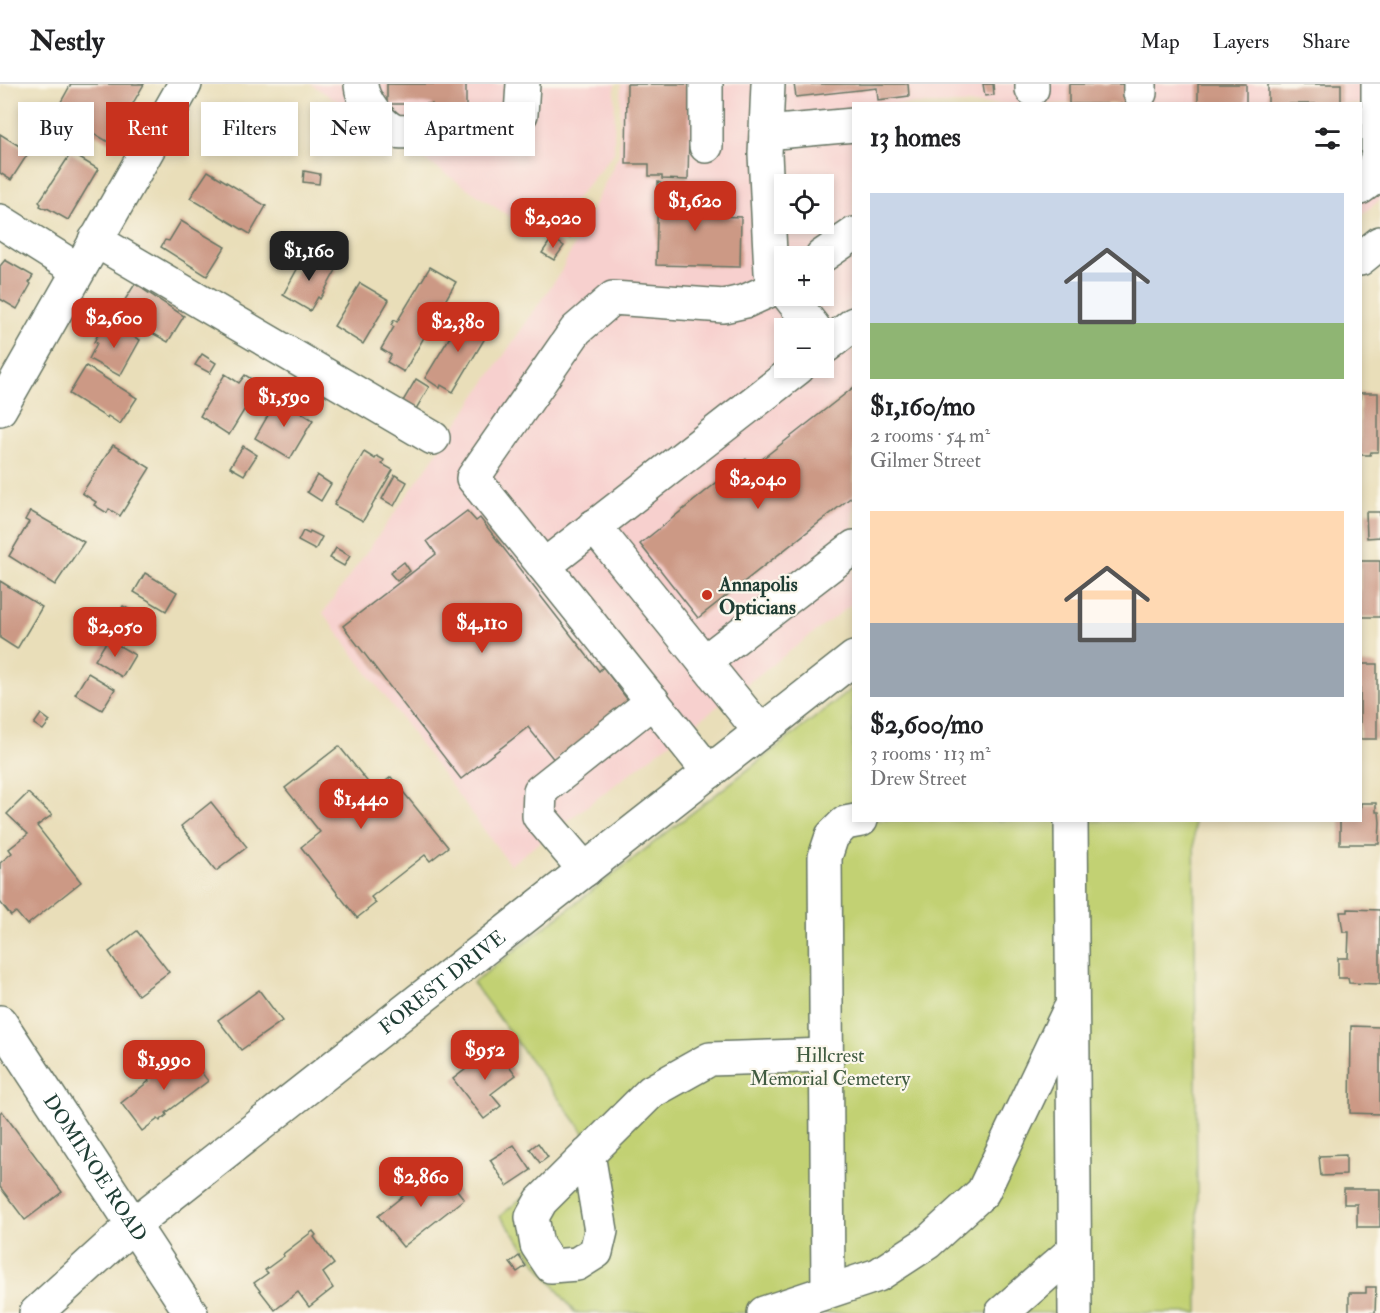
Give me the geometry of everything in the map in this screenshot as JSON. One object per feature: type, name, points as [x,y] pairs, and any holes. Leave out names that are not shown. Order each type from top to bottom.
[{"type":"street","points":[[1,405],[185,84]]},
{"type":"street","points":[[361,84],[361,89],[372,112],[394,130],[475,133],[510,123],[521,114],[523,84]]},
{"type":"street","points":[[706,84],[706,146]]},
{"type":"street","points":[[768,84],[766,133],[771,272],[774,276]]},
{"type":"street","points":[[1362,187],[1371,180],[1378,153],[1378,84]]},
{"type":"street","points":[[766,133],[852,125]]},
{"type":"street","points":[[0,221],[78,270]]},
{"type":"street","points":[[834,248],[852,235]]},
{"type":"street","points":[[95,240],[433,438]]},
{"type":"street","points":[[1362,256],[1380,243]]},
{"type":"street","points":[[709,772],[472,478],[576,330],[613,298],[724,306],[774,292]]},
{"type":"street","points":[[834,335],[852,325]]},
{"type":"street","points":[[544,566],[785,378]]},
{"type":"street","points":[[594,526],[760,731]]},
{"type":"street","points":[[704,662],[852,549]]},
{"type":"street","name":"FOREST DRIVE","points":[[36,1313],[134,1224],[852,660]]},
{"type":"street","points":[[585,870],[539,816],[540,791],[653,701]]},
{"type":"street","points":[[828,1290],[825,856],[832,836],[845,823],[852,822]]},
{"type":"street","points":[[1071,822],[1075,1313]]},
{"type":"street","points":[[764,1313],[878,1275],[927,1244],[983,1192],[1072,1004]]},
{"type":"street","name":"DOMINOE ROAD","points":[[0,1022],[191,1313]]},
{"type":"street","points":[[588,1154],[651,1092],[710,1059],[826,1055]]},
{"type":"street","points":[[1002,1313],[1074,1250]]},
{"type":"shaded area","points":[[311,84],[615,84],[614,153],[543,239],[419,156],[535,156],[535,102],[404,102],[404,146],[392,138],[392,102],[338,102]]},
{"type":"shaded area","points":[[621,84],[1380,84],[1380,200],[1362,214],[1362,102],[852,102],[852,604],[510,865],[323,613],[430,463],[560,273],[619,155]]},
{"type":"green space","name":"Hillcrest Memorial Cemetery","points":[[852,689],[852,822],[1194,822],[1198,1313],[575,1313],[500,1216],[591,1142],[473,983]]},
{"type":"building","points":[[71,84],[144,84],[134,102],[106,102],[106,141],[94,134],[94,102],[61,102]]},
{"type":"building","points":[[387,84],[466,84],[466,102],[392,104],[392,102],[387,102]]},
{"type":"building","points":[[627,84],[690,84],[688,180],[649,176],[649,164],[626,164]]},
{"type":"building","points":[[794,84],[908,84],[909,96],[878,100],[877,88],[796,97]]},
{"type":"building","points":[[983,84],[993,84],[994,95],[985,96]]},
{"type":"building","points":[[1069,84],[1132,84],[1132,102],[1069,102]]},
{"type":"building","points":[[1198,84],[1246,84],[1246,102],[1198,102]]},
{"type":"building","points":[[1268,84],[1341,84],[1341,102],[1268,102]]},
{"type":"building","points":[[0,134],[18,145],[18,156],[26,156],[11,180],[0,173]]},
{"type":"building","points":[[69,156],[76,156],[98,169],[68,220],[40,206],[39,202]]},
{"type":"building","points":[[208,171],[266,206],[250,234],[190,198]]},
{"type":"building","points":[[304,171],[320,174],[319,184],[303,182]]},
{"type":"building","points":[[658,182],[719,207],[719,216],[741,217],[740,267],[656,265]]},
{"type":"building","points":[[565,219],[577,226],[570,237],[558,229]]},
{"type":"building","points":[[181,221],[225,247],[207,276],[161,247],[165,240],[169,241]]},
{"type":"building","points":[[552,238],[564,246],[554,260],[542,253]]},
{"type":"building","points":[[306,253],[336,270],[320,299],[318,297],[310,311],[283,295]]},
{"type":"building","points":[[5,260],[33,276],[17,309],[0,299],[0,266]]},
{"type":"building","points":[[430,267],[456,282],[404,372],[387,362],[391,355],[381,349],[394,327],[391,325],[394,320],[397,322]]},
{"type":"building","points":[[140,283],[146,286],[144,290],[184,316],[168,342],[117,313],[120,309],[116,306],[119,301],[123,303],[135,284],[138,286]]},
{"type":"building","points":[[360,283],[389,300],[363,344],[334,326]]},
{"type":"building","points":[[465,312],[491,328],[453,392],[441,385],[440,388],[425,378]]},
{"type":"building","points":[[109,324],[140,340],[120,376],[89,359],[97,343],[94,342],[103,325],[108,328]]},
{"type":"building","points":[[202,354],[216,363],[210,373],[195,365]]},
{"type":"building","points":[[86,366],[137,398],[120,424],[69,394]]},
{"type":"building","points":[[225,374],[239,383],[245,375],[260,384],[229,435],[200,416]]},
{"type":"building","points":[[416,379],[429,387],[416,409],[403,401]]},
{"type":"building","points":[[852,389],[852,497],[698,618],[640,544],[746,459],[752,467]]},
{"type":"building","points":[[1362,393],[1378,393],[1378,452],[1371,452],[1370,455],[1362,455]]},
{"type":"building","points":[[288,397],[300,404],[296,409],[313,420],[290,459],[255,438],[278,398],[285,402]]},
{"type":"building","points":[[113,445],[150,468],[120,516],[109,509],[107,513],[94,505],[96,502],[82,493]]},
{"type":"building","points":[[243,446],[257,455],[244,475],[230,467]]},
{"type":"building","points":[[364,452],[375,459],[377,456],[384,460],[382,464],[393,470],[363,521],[334,505]]},
{"type":"building","points":[[317,475],[331,484],[321,501],[307,492]]},
{"type":"building","points":[[395,475],[407,482],[394,506],[382,499]]},
{"type":"building","points":[[30,511],[84,542],[55,585],[9,556],[29,522],[25,520]]},
{"type":"building","points":[[467,511],[476,521],[480,518],[599,671],[603,667],[630,703],[555,761],[528,727],[461,779],[343,626],[436,554],[427,541]]},
{"type":"building","points":[[1366,512],[1380,512],[1380,537],[1367,538]]},
{"type":"building","points":[[303,531],[309,534],[310,531],[322,537],[315,550],[298,541]]},
{"type":"building","points":[[336,548],[350,556],[344,566],[330,558]]},
{"type":"building","points":[[1362,561],[1380,561],[1380,617],[1362,617]]},
{"type":"building","points":[[404,562],[410,571],[397,581],[390,573]]},
{"type":"building","points":[[145,573],[177,592],[166,611],[134,592]]},
{"type":"building","points":[[0,581],[42,607],[17,649],[0,638]]},
{"type":"building","points":[[123,606],[155,624],[144,643],[112,625]]},
{"type":"building","points":[[108,639],[135,655],[122,677],[95,660]]},
{"type":"building","points":[[1362,664],[1377,664],[1377,739],[1362,739]]},
{"type":"building","points":[[88,673],[115,689],[102,710],[75,694]]},
{"type":"building","points":[[41,714],[50,721],[43,730],[34,724]]},
{"type":"building","points":[[339,746],[374,790],[391,777],[448,847],[430,861],[425,855],[371,897],[376,903],[357,918],[301,847],[320,832],[285,788]]},
{"type":"building","points":[[28,793],[52,815],[37,826],[81,882],[27,925],[16,912],[11,916],[0,902],[0,863],[12,853],[9,849],[28,834],[7,814]]},
{"type":"building","points":[[211,802],[247,847],[216,871],[181,826]]},
{"type":"building","points":[[1362,803],[1376,803],[1376,812],[1379,812],[1380,822],[1379,844],[1340,844],[1340,822],[1362,822]]},
{"type":"building","points":[[1348,909],[1380,910],[1380,984],[1349,983],[1348,978],[1338,978],[1338,958],[1348,958],[1349,932],[1343,932],[1340,912],[1348,912]]},
{"type":"building","points":[[137,931],[169,972],[138,995],[109,952]]},
{"type":"building","points":[[259,990],[282,1021],[241,1050],[218,1020]]},
{"type":"building","points":[[1351,1026],[1380,1027],[1380,1114],[1350,1113]]},
{"type":"building","points":[[495,1047],[516,1075],[491,1094],[501,1106],[484,1119],[453,1079]]},
{"type":"building","points":[[187,1053],[208,1081],[166,1113],[167,1115],[160,1121],[158,1119],[142,1131],[121,1103],[149,1081],[145,1075],[166,1059],[171,1065]]},
{"type":"building","points":[[2,1111],[62,1192],[25,1220],[0,1187],[0,1113]]},
{"type":"building","points":[[538,1143],[548,1157],[540,1163],[530,1149]]},
{"type":"building","points":[[514,1145],[531,1170],[507,1186],[490,1160]]},
{"type":"building","points":[[1346,1155],[1346,1175],[1321,1176],[1319,1156]]},
{"type":"building","points":[[441,1170],[464,1199],[403,1247],[378,1216]]},
{"type":"building","points":[[1344,1189],[1380,1189],[1380,1227],[1357,1227],[1357,1204],[1344,1204]]},
{"type":"building","points":[[313,1231],[316,1235],[314,1237],[334,1264],[323,1273],[333,1288],[309,1307],[298,1292],[275,1310],[254,1283],[268,1273],[265,1270],[284,1256],[283,1254]]},
{"type":"building","points":[[519,1256],[526,1266],[517,1272],[510,1263]]},
{"type":"building","points":[[1366,1287],[1376,1287],[1375,1313],[1349,1313],[1349,1293],[1366,1293]]},
{"type":"place","name":"Annapolis Opticians","points":[[707,595]]}]
